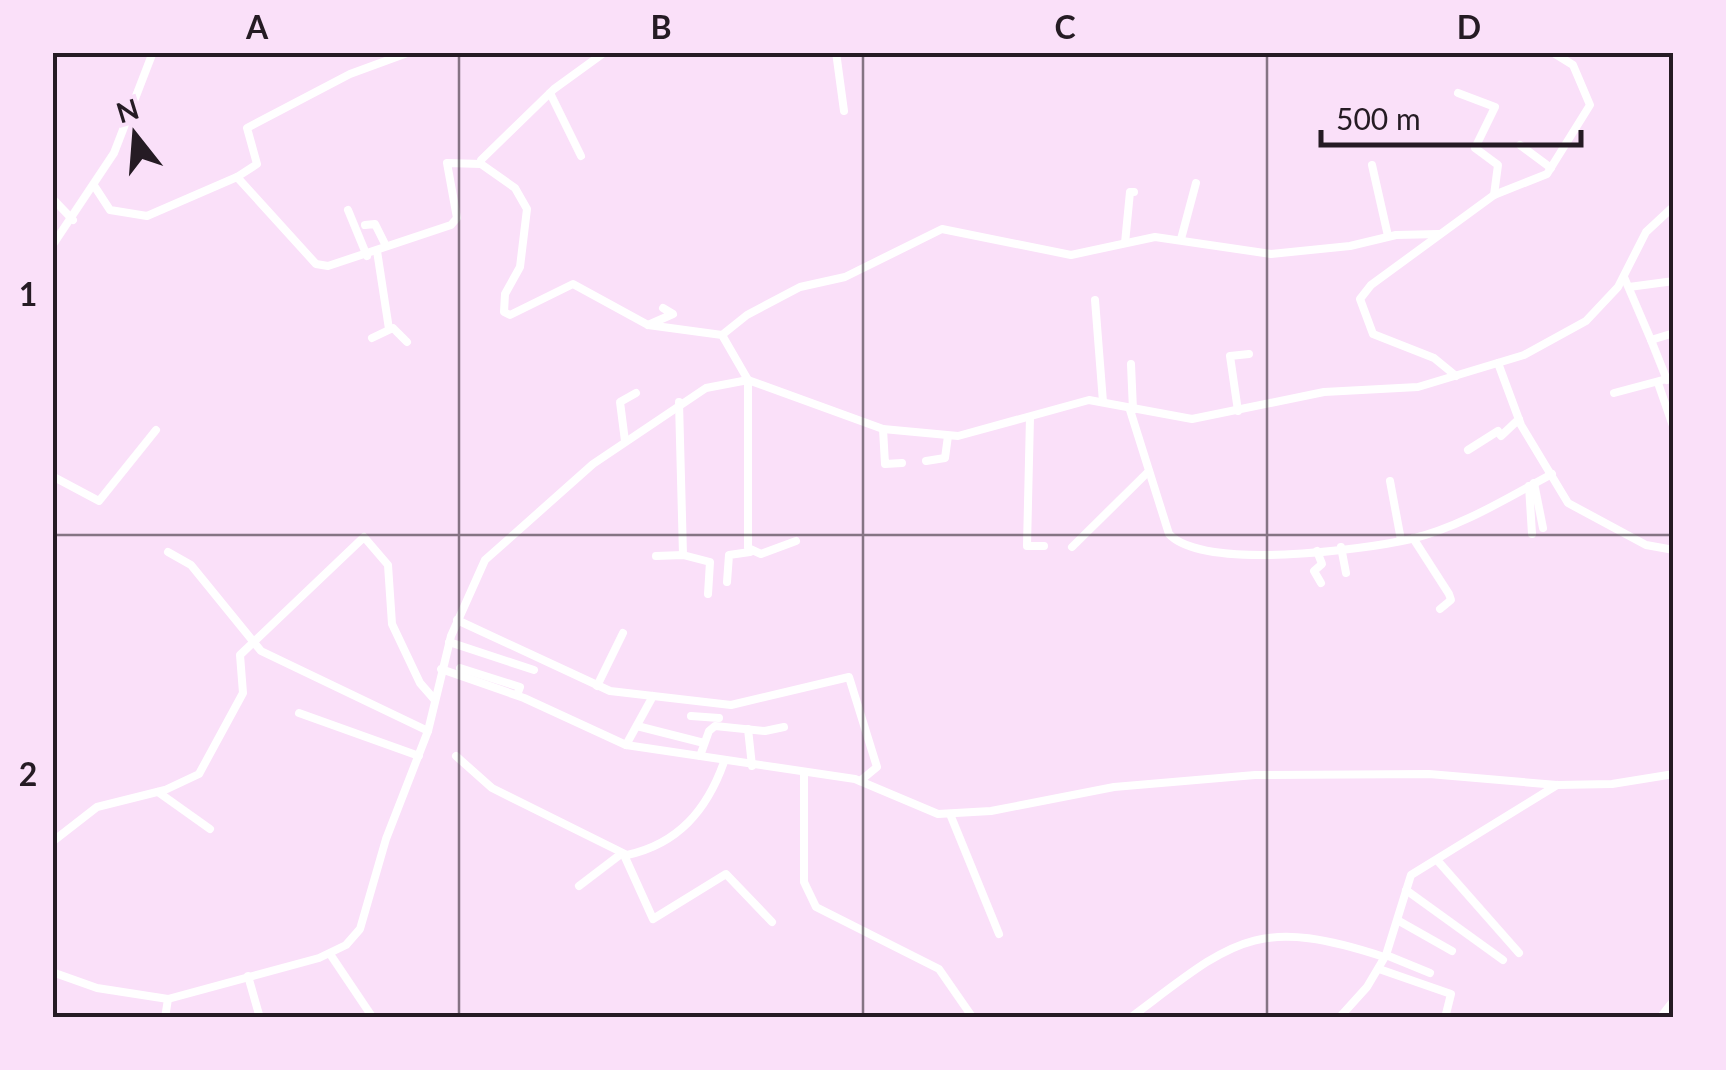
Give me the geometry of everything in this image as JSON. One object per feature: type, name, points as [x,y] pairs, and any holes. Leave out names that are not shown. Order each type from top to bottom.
[{"type":"street","points":[[52,246],[94,187],[122,135],[153,52]]},
{"type":"street","points":[[94,187],[110,210],[147,216],[257,164],[247,128],[350,74],[410,52]]},
{"type":"street","points":[[480,164],[550,93],[605,52]]},
{"type":"street","points":[[836,52],[844,111]]},
{"type":"street","points":[[1456,376],[1434,358],[1374,334],[1360,299],[1371,285],[1494,195],[1537,179],[1551,168],[1590,105],[1572,65],[1552,52]]},
{"type":"street","points":[[550,93],[581,156]]},
{"type":"street","points":[[1458,93],[1495,107],[1475,148],[1498,165],[1494,195]]},
{"type":"street","points":[[1520,145],[1551,168]]},
{"type":"street","points":[[236,177],[316,264],[328,266],[367,256],[454,222],[457,218],[447,162],[480,164],[515,188],[527,209],[520,267],[505,294],[504,312],[510,315],[531,307],[573,284],[648,325],[722,336],[747,315],[800,287],[846,277],[942,229],[1071,254],[1156,237],[1270,254],[1350,246],[1388,236],[1439,234]]},
{"type":"street","points":[[1372,165],[1388,236]]},
{"type":"street","points":[[1181,239],[1196,183]]},
{"type":"street","points":[[1125,243],[1130,192],[1134,192]]},
{"type":"street","points":[[52,198],[72,220]]},
{"type":"street","points":[[52,972],[97,988],[168,1000],[330,954],[346,945],[360,928],[380,857],[428,730],[442,665],[472,579],[498,545],[625,442],[679,402],[706,388],[748,380],[884,430],[948,436],[973,435],[1075,402],[1103,402],[1176,419],[1290,397],[1418,388],[1524,355],[1586,321],[1624,277],[1646,232],[1674,206]]},
{"type":"street","points":[[348,210],[367,256]]},
{"type":"street","points":[[366,225],[375,224],[382,249],[389,329]]},
{"type":"street","points":[[1624,277],[1666,380],[1674,429]]},
{"type":"street","points":[[1628,287],[1674,281]]},
{"type":"street","points":[[1096,300],[1103,402]]},
{"type":"street","points":[[648,325],[673,314],[663,308]]},
{"type":"street","points":[[372,338],[394,328],[407,342]]},
{"type":"street","points":[[1651,340],[1674,334]]},
{"type":"street","points":[[722,336],[748,380],[750,552]]},
{"type":"street","points":[[1238,410],[1230,356],[1249,354]]},
{"type":"street","points":[[1498,363],[1519,419],[1575,508],[1646,545],[1674,550]]},
{"type":"street","points":[[1131,364],[1131,410],[1164,523],[1176,541],[1202,552],[1317,550],[1412,538],[1479,513],[1552,474]]},
{"type":"street","points":[[1614,394],[1666,380]]},
{"type":"street","points":[[625,442],[620,402],[636,393]]},
{"type":"street","points":[[679,402],[683,555]]},
{"type":"street","points":[[1030,417],[1027,546],[1044,546]]},
{"type":"street","points":[[1468,450],[1498,431],[1501,436],[1508,432],[1519,419]]},
{"type":"street","points":[[52,476],[99,501],[156,430]]},
{"type":"street","points":[[884,430],[885,464],[902,463]]},
{"type":"street","points":[[926,461],[944,458],[948,436]]},
{"type":"street","points":[[1072,548],[1147,473]]},
{"type":"street","points":[[1390,481],[1401,540]]},
{"type":"street","points":[[1531,485],[1543,528]]},
{"type":"street","points":[[1531,485],[1532,534]]},
{"type":"street","points":[[52,842],[98,807],[194,778],[242,697],[238,660],[364,538],[388,565],[392,624],[420,682],[434,700]]},
{"type":"street","points":[[1412,538],[1449,594],[1451,600],[1440,609]]},
{"type":"street","points":[[727,582],[729,555],[767,553],[796,541]]},
{"type":"street","points":[[1341,548],[1346,573]]},
{"type":"street","points":[[1317,550],[1322,564],[1314,571],[1322,583]]},
{"type":"street","points":[[168,552],[191,565],[252,644],[428,730]]},
{"type":"street","points":[[656,556],[683,555],[710,562],[708,594]]},
{"type":"street","points":[[457,620],[597,686],[653,696],[745,704],[849,677],[877,767],[860,781]]},
{"type":"street","points":[[597,686],[622,633]]},
{"type":"street","points":[[449,642],[534,670]]},
{"type":"street","points":[[496,682],[504,660]]},
{"type":"street","points":[[442,665],[496,682],[626,745],[860,781],[925,812],[991,811],[1096,789],[1254,775],[1400,774],[1558,785],[1612,784],[1674,774]]},
{"type":"street","points":[[626,745],[653,696]]},
{"type":"street","points":[[716,704],[720,722]]},
{"type":"street","points":[[299,712],[418,756]]},
{"type":"street","points":[[690,716],[748,729],[784,727]]},
{"type":"street","points":[[700,756],[708,731],[720,722]]},
{"type":"street","points":[[637,726],[704,743]]},
{"type":"street","points":[[748,729],[752,766]]},
{"type":"street","points":[[456,756],[492,788],[539,814],[605,840],[623,854],[653,919],[726,874],[772,922]]},
{"type":"street","points":[[579,886],[623,854],[665,844],[712,796],[724,762]]},
{"type":"street","points":[[804,772],[804,882],[816,907],[939,969],[973,1018]]},
{"type":"street","points":[[1339,1018],[1379,969],[1399,922],[1411,875],[1558,785]]},
{"type":"street","points":[[158,792],[210,830]]},
{"type":"street","points":[[950,814],[999,934]]},
{"type":"street","points":[[1437,860],[1519,953]]},
{"type":"street","points":[[1406,891],[1478,944]]},
{"type":"street","points":[[1406,891],[1503,960]]},
{"type":"street","points":[[1399,922],[1452,950]]},
{"type":"street","points":[[1130,1018],[1222,950],[1253,938],[1308,938],[1385,956],[1430,973]]},
{"type":"street","points":[[330,954],[374,1018]]},
{"type":"street","points":[[1379,969],[1451,994],[1446,1014],[1450,1018]]},
{"type":"street","points":[[248,976],[260,1018]]},
{"type":"street","points":[[165,1018],[168,1000]]},
{"type":"street","points":[[1660,1018],[1674,1000]]}]
